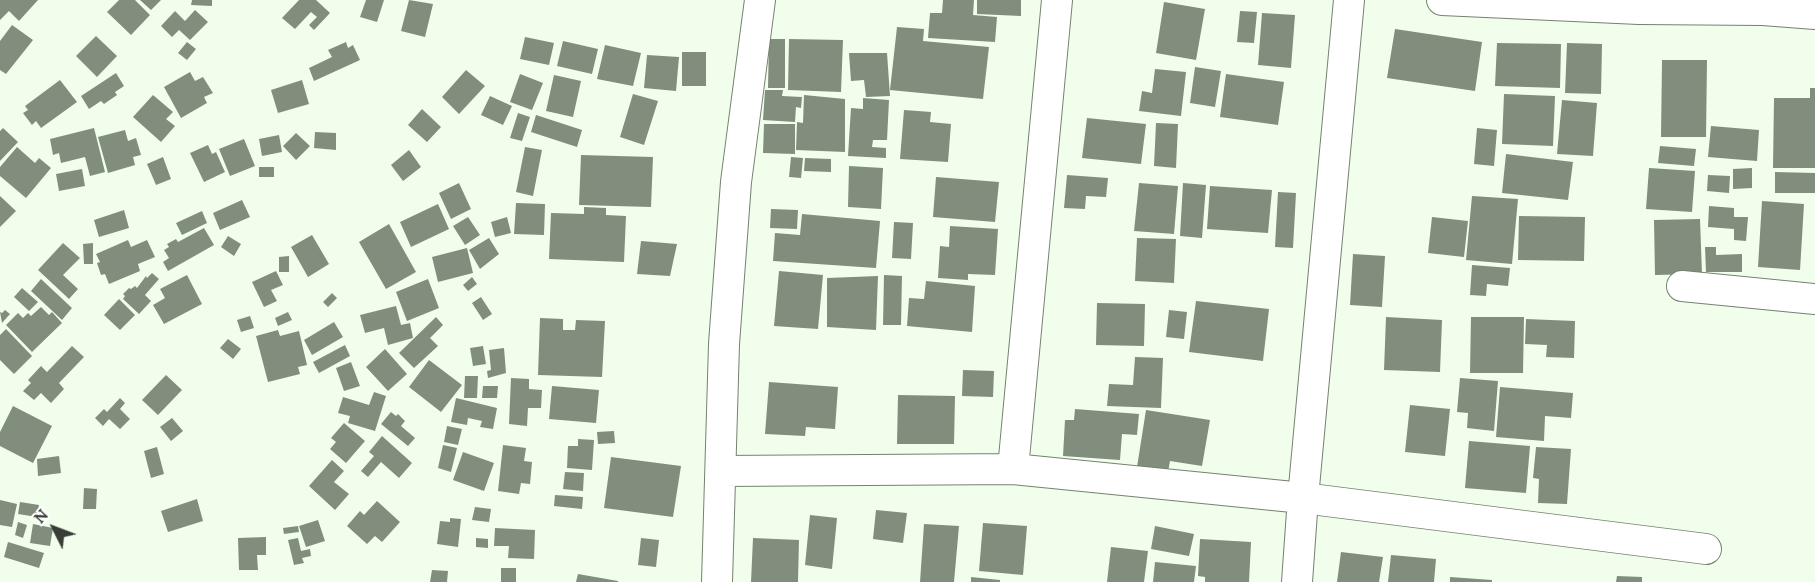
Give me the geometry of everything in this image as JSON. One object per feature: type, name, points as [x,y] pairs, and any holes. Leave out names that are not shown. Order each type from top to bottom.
[{"type":"street","points":[[717,582],[724,344],[736,182],[760,0]]},
{"type":"street","points":[[1297,582],[1349,0]]},
{"type":"street","points":[[1442,0],[1639,9],[1763,5],[1815,14]]},
{"type":"street","points":[[1013,469],[1055,3]]},
{"type":"street","points":[[1682,286],[1815,299]]},
{"type":"street","points":[[721,471],[1013,469],[1303,498],[1706,549]]},
{"type":"building","points":[[0,0],[38,0],[19,21],[9,11],[0,20]]},
{"type":"building","points":[[119,0],[135,0],[150,15],[131,35],[107,12]]},
{"type":"building","points":[[140,0],[161,0],[151,10]]},
{"type":"building","points":[[192,0],[212,0],[212,6],[191,5]]},
{"type":"building","points":[[299,0],[316,0],[330,13],[314,30],[309,25],[317,17],[311,12],[295,29],[282,18]]},
{"type":"building","points":[[366,0],[384,0],[377,22],[360,17]]},
{"type":"building","points":[[409,0],[433,4],[425,37],[401,31]]},
{"type":"building","points":[[943,0],[974,0],[973,15],[997,17],[995,42],[928,38],[930,13],[942,13]]},
{"type":"building","points":[[977,0],[1021,0],[1021,16],[977,14]]},
{"type":"building","points":[[1164,2],[1205,9],[1196,60],[1156,53]]},
{"type":"building","points":[[195,10],[208,22],[190,40],[179,30],[172,37],[161,26],[175,11],[185,21]]},
{"type":"building","points":[[1240,11],[1257,12],[1254,43],[1237,42]]},
{"type":"building","points":[[1262,13],[1295,15],[1291,68],[1258,65]]},
{"type":"building","points":[[12,25],[33,40],[6,74],[0,70],[0,41]]},
{"type":"building","points":[[897,27],[924,29],[923,41],[989,47],[983,99],[890,90]]},
{"type":"building","points":[[1395,29],[1482,42],[1475,91],[1387,78]]},
{"type":"building","points":[[96,36],[117,56],[97,77],[76,56]]},
{"type":"building","points":[[525,37],[554,43],[549,65],[520,59]]},
{"type":"building","points":[[769,39],[785,39],[785,88],[768,88]]},
{"type":"building","points":[[789,39],[843,40],[841,92],[788,90]]},
{"type":"building","points":[[563,41],[598,49],[592,74],[557,66]]},
{"type":"building","points":[[187,42],[196,49],[187,60],[178,53]]},
{"type":"building","points":[[346,42],[348,48],[353,45],[360,60],[314,81],[309,68],[332,57],[328,50]]},
{"type":"building","points":[[1497,43],[1561,44],[1560,88],[1495,86]]},
{"type":"building","points":[[1567,43],[1602,44],[1601,94],[1565,93]]},
{"type":"building","points":[[605,45],[641,53],[633,86],[597,79]]},
{"type":"building","points":[[682,52],[706,52],[706,86],[682,86]]},
{"type":"building","points":[[849,53],[887,53],[890,96],[866,97],[864,80],[851,81]]},
{"type":"building","points":[[647,55],[679,57],[676,91],[644,88]]},
{"type":"building","points":[[1662,60],[1707,60],[1706,137],[1661,137]]},
{"type":"building","points":[[1195,67],[1221,71],[1215,107],[1190,103]]},
{"type":"building","points":[[1155,69],[1186,72],[1181,116],[1139,111],[1142,91],[1152,93]]},
{"type":"building","points":[[466,70],[485,86],[459,114],[442,97]]},
{"type":"building","points":[[190,72],[195,81],[203,77],[213,93],[204,97],[207,103],[181,118],[164,87]]},
{"type":"building","points":[[116,73],[124,86],[115,92],[117,95],[104,104],[101,101],[89,109],[81,96]]},
{"type":"building","points":[[520,74],[543,83],[532,110],[510,102]]},
{"type":"building","points":[[1226,74],[1284,82],[1278,125],[1220,117]]},
{"type":"building","points":[[554,75],[581,81],[573,117],[546,111]]},
{"type":"building","points":[[60,80],[77,102],[41,128],[36,121],[32,125],[23,113],[28,110],[25,106]]},
{"type":"building","points":[[302,80],[309,104],[278,113],[271,90]]},
{"type":"building","points":[[1810,88],[1815,88],[1815,168],[1773,168],[1774,98],[1810,98]]},
{"type":"building","points":[[765,90],[783,90],[782,96],[802,97],[801,108],[796,107],[795,122],[763,120]]},
{"type":"building","points":[[633,94],[658,101],[644,145],[620,137]]},
{"type":"building","points":[[1504,94],[1555,96],[1553,146],[1502,144]]},
{"type":"building","points":[[153,95],[173,112],[166,119],[175,126],[161,142],[133,117]]},
{"type":"building","points":[[804,95],[845,99],[845,152],[796,150],[797,122],[803,123]]},
{"type":"building","points":[[490,96],[512,106],[503,125],[481,115]]},
{"type":"building","points":[[863,98],[889,100],[887,140],[873,140],[872,147],[886,148],[886,158],[848,156],[851,108],[863,109]]},
{"type":"building","points":[[1562,100],[1597,103],[1593,156],[1557,154]]},
{"type":"building","points":[[422,109],[441,127],[427,142],[408,125]]},
{"type":"building","points":[[904,110],[931,112],[930,122],[951,124],[948,162],[900,159]]},
{"type":"building","points":[[518,113],[530,117],[522,141],[510,138]]},
{"type":"building","points":[[536,115],[582,130],[577,147],[531,132]]},
{"type":"building","points":[[1087,118],[1146,124],[1141,164],[1082,158]]},
{"type":"building","points":[[1156,123],[1178,124],[1176,168],[1154,166]]},
{"type":"building","points":[[764,124],[795,124],[795,154],[763,153]]},
{"type":"building","points":[[1711,126],[1759,130],[1757,161],[1708,157]]},
{"type":"building","points":[[3,128],[18,142],[0,161],[0,131]]},
{"type":"building","points":[[94,128],[105,172],[90,176],[85,157],[61,163],[59,153],[53,155],[50,139]]},
{"type":"building","points":[[1477,128],[1497,130],[1494,166],[1474,164]]},
{"type":"building","points":[[125,130],[128,141],[136,138],[141,155],[133,157],[135,165],[108,173],[98,137]]},
{"type":"building","points":[[315,132],[336,133],[336,150],[314,148]]},
{"type":"building","points":[[296,133],[310,146],[296,160],[283,146]]},
{"type":"building","points":[[279,135],[282,152],[262,156],[259,139]]},
{"type":"building","points":[[244,139],[255,166],[230,176],[219,149]]},
{"type":"building","points":[[208,145],[212,154],[216,152],[225,172],[204,182],[190,153]]},
{"type":"building","points":[[1660,146],[1696,149],[1694,166],[1658,163]]},
{"type":"building","points":[[17,147],[35,163],[39,158],[51,168],[26,198],[0,176],[0,167]]},
{"type":"building","points":[[525,147],[542,150],[533,196],[516,192]]},
{"type":"building","points":[[409,150],[421,167],[403,181],[391,165]]},
{"type":"building","points":[[1506,154],[1573,162],[1568,200],[1502,193]]},
{"type":"building","points":[[581,155],[653,157],[651,207],[579,205]]},
{"type":"building","points":[[163,157],[171,179],[156,185],[147,164]]},
{"type":"building","points":[[791,157],[803,158],[801,178],[789,177]]},
{"type":"building","points":[[805,158],[831,159],[831,172],[804,171]]},
{"type":"building","points":[[849,166],[883,168],[881,209],[848,207]]},
{"type":"building","points":[[259,167],[274,167],[274,177],[259,177]]},
{"type":"building","points":[[1649,168],[1695,171],[1692,212],[1646,209]]},
{"type":"building","points":[[1752,168],[1752,188],[1733,189],[1733,169]]},
{"type":"building","points":[[82,169],[85,186],[59,191],[56,174]]},
{"type":"building","points":[[1775,172],[1815,173],[1815,193],[1775,193]]},
{"type":"building","points":[[1067,175],[1108,178],[1106,197],[1086,196],[1085,209],[1064,208]]},
{"type":"building","points":[[1708,175],[1730,176],[1729,193],[1707,191]]},
{"type":"building","points":[[936,177],[999,182],[995,222],[933,217]]},
{"type":"building","points":[[459,183],[471,209],[451,219],[439,193]]},
{"type":"building","points":[[1139,183],[1178,186],[1174,234],[1134,231]]},
{"type":"building","points":[[1183,183],[1206,185],[1202,238],[1180,236]]},
{"type":"building","points":[[1210,186],[1272,190],[1268,233],[1207,229]]},
{"type":"building","points":[[1278,192],[1296,193],[1293,248],[1275,247]]},
{"type":"building","points":[[0,196],[16,211],[0,227]]},
{"type":"building","points":[[1472,196],[1518,199],[1512,264],[1466,260]]},
{"type":"building","points":[[242,200],[250,217],[220,230],[213,213]]},
{"type":"building","points":[[1762,201],[1804,204],[1800,270],[1758,267]]},
{"type":"building","points":[[516,203],[545,204],[544,235],[514,234]]},
{"type":"building","points":[[438,204],[449,229],[411,247],[400,222]]},
{"type":"building","points":[[1709,206],[1734,208],[1734,217],[1748,217],[1746,241],[1734,240],[1734,229],[1708,227]]},
{"type":"building","points":[[584,207],[606,208],[606,215],[626,216],[624,262],[549,259],[551,213],[584,214]]},
{"type":"building","points":[[771,209],[798,210],[797,229],[770,228]]},
{"type":"building","points":[[124,210],[129,228],[99,237],[94,220]]},
{"type":"building","points":[[202,211],[207,223],[182,235],[176,223]]},
{"type":"building","points":[[802,214],[880,221],[876,268],[773,261],[775,233],[800,235]]},
{"type":"building","points":[[1519,216],[1585,217],[1584,261],[1518,260]]},
{"type":"building","points":[[468,217],[480,235],[465,245],[453,226]]},
{"type":"building","points":[[507,217],[511,233],[495,237],[491,222]]},
{"type":"building","points":[[1432,217],[1468,221],[1464,257],[1428,253]]},
{"type":"building","points":[[1700,219],[1702,274],[1655,275],[1654,220]]},
{"type":"building","points":[[894,222],[913,223],[911,259],[892,258]]},
{"type":"building","points":[[389,224],[416,272],[386,289],[359,242]]},
{"type":"building","points":[[950,226],[998,229],[995,275],[968,274],[968,280],[938,278],[940,246],[949,247]]},
{"type":"building","points":[[204,228],[214,245],[168,271],[163,262],[169,258],[164,250],[169,247],[167,244],[176,239],[178,242]]},
{"type":"building","points":[[312,235],[329,264],[308,277],[291,247]]},
{"type":"building","points":[[228,236],[241,244],[234,256],[221,247]]},
{"type":"building","points":[[489,238],[499,254],[480,269],[469,250]]},
{"type":"building","points":[[1137,238],[1176,239],[1174,283],[1135,281]]},
{"type":"building","points":[[128,240],[131,247],[147,240],[155,257],[138,264],[140,271],[109,284],[105,274],[101,275],[97,263],[100,262],[96,254]]},
{"type":"building","points":[[641,241],[677,244],[670,276],[637,274]]},
{"type":"building","points":[[63,243],[80,258],[63,275],[78,289],[69,299],[38,270]]},
{"type":"building","points":[[93,243],[93,264],[84,264],[83,244]]},
{"type":"building","points":[[1705,247],[1716,247],[1716,255],[1742,254],[1742,272],[1706,272]]},
{"type":"building","points":[[467,248],[473,273],[438,282],[432,257]]},
{"type":"building","points":[[1353,254],[1385,256],[1382,307],[1350,305]]},
{"type":"building","points":[[289,256],[289,272],[279,272],[279,257]]},
{"type":"building","points":[[1472,265],[1510,268],[1508,286],[1487,284],[1486,296],[1470,295]]},
{"type":"building","points":[[276,271],[283,285],[271,290],[277,301],[264,307],[252,282]]},
{"type":"building","points":[[779,271],[823,275],[818,329],[774,326]]},
{"type":"building","points":[[152,273],[159,279],[145,295],[151,301],[139,314],[123,299],[125,296],[123,294],[129,288],[135,286],[137,288],[146,276],[147,278]]},
{"type":"building","points":[[187,275],[202,304],[164,324],[153,305],[165,298],[160,289]]},
{"type":"building","points":[[884,275],[902,276],[901,325],[883,325]]},
{"type":"building","points":[[878,276],[876,330],[827,327],[827,278]]},
{"type":"building","points":[[472,277],[477,284],[468,291],[463,285]]},
{"type":"building","points":[[41,279],[72,308],[62,320],[31,291]]},
{"type":"building","points":[[428,279],[439,308],[407,321],[396,292]]},
{"type":"building","points":[[926,281],[975,286],[972,332],[907,326],[909,298],[924,299]]},
{"type":"building","points":[[22,288],[38,302],[29,311],[14,297]]},
{"type":"building","points":[[332,293],[337,298],[328,307],[323,302]]},
{"type":"building","points":[[481,297],[492,314],[483,320],[472,303]]},
{"type":"building","points":[[119,299],[135,315],[120,330],[104,315]]},
{"type":"building","points":[[1196,301],[1269,309],[1263,361],[1189,352]]},
{"type":"building","points":[[1097,303],[1145,304],[1144,346],[1096,345]]},
{"type":"building","points":[[396,306],[401,325],[410,323],[413,338],[388,345],[384,328],[365,333],[360,315]]},
{"type":"building","points":[[41,307],[49,315],[52,312],[62,323],[32,352],[6,325],[18,313],[23,318],[28,313],[31,316]]},
{"type":"building","points":[[5,310],[10,314],[2,323],[0,312]]},
{"type":"building","points":[[1169,310],[1187,312],[1184,339],[1166,337]]},
{"type":"building","points":[[288,312],[292,320],[278,326],[275,318]]},
{"type":"building","points":[[250,316],[254,328],[241,332],[237,320]]},
{"type":"building","points":[[436,317],[443,325],[430,338],[438,346],[414,368],[399,353]]},
{"type":"building","points":[[1386,317],[1442,320],[1440,372],[1384,370]]},
{"type":"building","points":[[1471,317],[1524,317],[1523,373],[1470,373]]},
{"type":"building","points":[[540,318],[563,319],[563,330],[575,330],[576,320],[605,321],[602,377],[538,375]]},
{"type":"building","points":[[1526,319],[1575,321],[1574,358],[1546,357],[1547,345],[1525,344]]},
{"type":"building","points":[[334,322],[343,337],[312,355],[304,340]]},
{"type":"building","points":[[6,329],[32,356],[14,374],[0,360],[0,335]]},
{"type":"building","points":[[278,330],[280,336],[299,331],[307,365],[298,367],[300,374],[268,382],[256,336]]},
{"type":"building","points":[[228,339],[241,349],[233,359],[220,348]]},
{"type":"building","points":[[345,345],[350,356],[319,373],[313,362]]},
{"type":"building","points":[[72,346],[84,357],[59,383],[64,389],[51,403],[41,393],[34,400],[23,391],[31,383],[28,380],[41,366],[47,372]]},
{"type":"building","points":[[483,346],[486,364],[473,366],[470,348]]},
{"type":"building","points":[[504,348],[506,373],[488,378],[487,371],[491,370],[489,350]]},
{"type":"building","points":[[385,349],[407,374],[388,391],[366,367]]},
{"type":"building","points":[[1135,357],[1163,358],[1161,408],[1107,406],[1109,384],[1133,385]]},
{"type":"building","points":[[429,360],[462,385],[441,412],[409,387]]},
{"type":"building","points":[[351,362],[360,386],[344,391],[336,368]]},
{"type":"building","points":[[963,370],[994,371],[993,397],[962,396]]},
{"type":"building","points":[[166,375],[182,390],[158,415],[142,400]]},
{"type":"building","points":[[465,376],[478,376],[477,398],[464,398]]},
{"type":"building","points":[[511,378],[529,379],[529,389],[542,390],[541,408],[528,408],[527,426],[509,424]]},
{"type":"building","points":[[1460,378],[1498,381],[1494,431],[1467,428],[1468,413],[1457,412]]},
{"type":"building","points":[[769,382],[838,387],[835,429],[806,427],[805,436],[765,434]]},
{"type":"building","points":[[483,386],[498,386],[497,398],[482,398]]},
{"type":"building","points":[[552,386],[599,390],[596,423],[549,419]]},
{"type":"building","points":[[1500,387],[1573,393],[1571,418],[1545,416],[1544,441],[1496,437]]},
{"type":"building","points":[[374,392],[386,396],[375,431],[348,423],[350,416],[338,413],[343,397],[369,405]]},
{"type":"building","points":[[898,395],[955,396],[954,444],[897,444]]},
{"type":"building","points":[[120,398],[125,403],[120,409],[130,419],[120,429],[109,419],[103,426],[95,418],[104,409],[107,412]]},
{"type":"building","points":[[456,398],[497,408],[493,429],[480,427],[482,421],[468,418],[467,425],[451,422]]},
{"type":"building","points":[[1410,405],[1450,409],[1445,456],[1405,452]]},
{"type":"building","points":[[13,406],[52,426],[33,463],[0,446],[0,432]]},
{"type":"building","points":[[1075,409],[1139,414],[1137,435],[1122,434],[1120,460],[1063,456],[1065,420],[1074,420]]},
{"type":"building","points":[[1146,410],[1210,420],[1202,466],[1170,461],[1168,472],[1137,467]]},
{"type":"building","points":[[391,412],[396,416],[398,414],[405,421],[401,426],[415,438],[408,446],[381,424]]},
{"type":"building","points":[[172,418],[183,431],[171,441],[160,427]]},
{"type":"building","points":[[344,423],[365,441],[346,463],[330,449],[336,442],[331,438]]},
{"type":"building","points":[[447,426],[462,429],[458,445],[444,442]]},
{"type":"building","points":[[614,431],[615,443],[598,444],[597,432]]},
{"type":"building","points":[[382,436],[412,463],[399,478],[381,462],[368,477],[361,471],[374,456],[369,452]]},
{"type":"building","points":[[578,439],[594,440],[592,470],[567,468],[568,446],[578,446]]},
{"type":"building","points":[[1469,441],[1530,446],[1526,493],[1465,488]]},
{"type":"building","points":[[443,445],[457,448],[451,472],[438,468]]},
{"type":"building","points":[[503,445],[526,448],[524,461],[532,462],[530,484],[521,483],[519,494],[498,491]]},
{"type":"building","points":[[157,447],[164,474],[151,478],[144,451]]},
{"type":"building","points":[[1536,447],[1571,449],[1567,504],[1538,503],[1539,479],[1533,478]]},
{"type":"building","points":[[463,452],[494,463],[484,491],[453,480]]},
{"type":"building","points":[[59,456],[61,473],[38,476],[37,459]]},
{"type":"building","points":[[611,457],[681,466],[673,517],[604,508]]},
{"type":"building","points":[[332,460],[344,471],[334,482],[349,494],[335,510],[309,486]]},
{"type":"building","points":[[565,472],[584,473],[583,491],[563,489]]},
{"type":"building","points":[[84,488],[97,489],[96,509],[83,509]]},
{"type":"building","points":[[555,495],[583,497],[582,509],[554,506]]},
{"type":"building","points":[[197,499],[203,521],[168,532],[161,511]]},
{"type":"building","points":[[0,500],[17,504],[12,527],[0,525]]},
{"type":"building","points":[[377,501],[400,522],[382,542],[375,536],[367,544],[347,526],[360,511],[364,515]]},
{"type":"building","points":[[20,502],[39,505],[37,517],[18,514]]},
{"type":"building","points":[[475,507],[491,509],[489,522],[472,520]]},
{"type":"building","points":[[876,510],[907,513],[903,543],[873,539]]},
{"type":"building","points":[[810,515],[837,518],[832,569],[805,565]]},
{"type":"building","points":[[450,518],[461,519],[458,547],[437,544],[440,521],[450,522]]},
{"type":"building","points":[[318,520],[325,541],[306,547],[299,526]]},
{"type":"building","points":[[18,522],[27,525],[23,538],[15,535]]},
{"type":"building","points":[[983,523],[1027,526],[1023,575],[979,571]]},
{"type":"building","points":[[33,524],[53,528],[50,546],[30,543]]},
{"type":"building","points":[[924,524],[959,526],[954,582],[920,582]]},
{"type":"building","points":[[298,526],[299,532],[284,534],[283,528]]},
{"type":"building","points":[[1155,526],[1194,534],[1189,556],[1151,549]]},
{"type":"building","points":[[495,528],[535,530],[534,559],[508,558],[509,546],[494,546]]},
{"type":"building","points":[[266,537],[266,555],[257,555],[258,570],[239,570],[238,538]]},
{"type":"building","points":[[298,538],[301,551],[310,549],[311,556],[302,558],[304,563],[294,565],[288,540]]},
{"type":"building","points":[[476,538],[488,539],[488,548],[476,547]]},
{"type":"building","points":[[641,538],[659,540],[656,567],[638,565]]},
{"type":"building","points":[[753,538],[799,540],[798,582],[751,582]]},
{"type":"building","points":[[1200,539],[1251,542],[1249,582],[1205,582],[1205,577],[1198,576]]},
{"type":"building","points":[[8,542],[44,553],[39,568],[4,557]]},
{"type":"building","points":[[1111,547],[1148,551],[1144,582],[1107,582]]},
{"type":"building","points":[[1341,552],[1383,557],[1379,582],[1337,582]]},
{"type":"building","points":[[1391,555],[1436,559],[1434,582],[1388,582]]},
{"type":"building","points":[[1155,562],[1196,566],[1194,582],[1153,582]]},
{"type":"building","points":[[501,568],[516,568],[516,582],[501,582]]},
{"type":"building","points":[[432,570],[448,571],[447,582],[430,582]]},
{"type":"building","points":[[578,574],[618,581],[618,582],[576,582]]},
{"type":"building","points":[[1617,576],[1642,577],[1642,582],[1616,582]]},
{"type":"building","points":[[971,577],[1000,580],[1000,582],[971,582]]},
{"type":"building","points":[[1450,577],[1492,580],[1492,582],[1450,582]]}]
